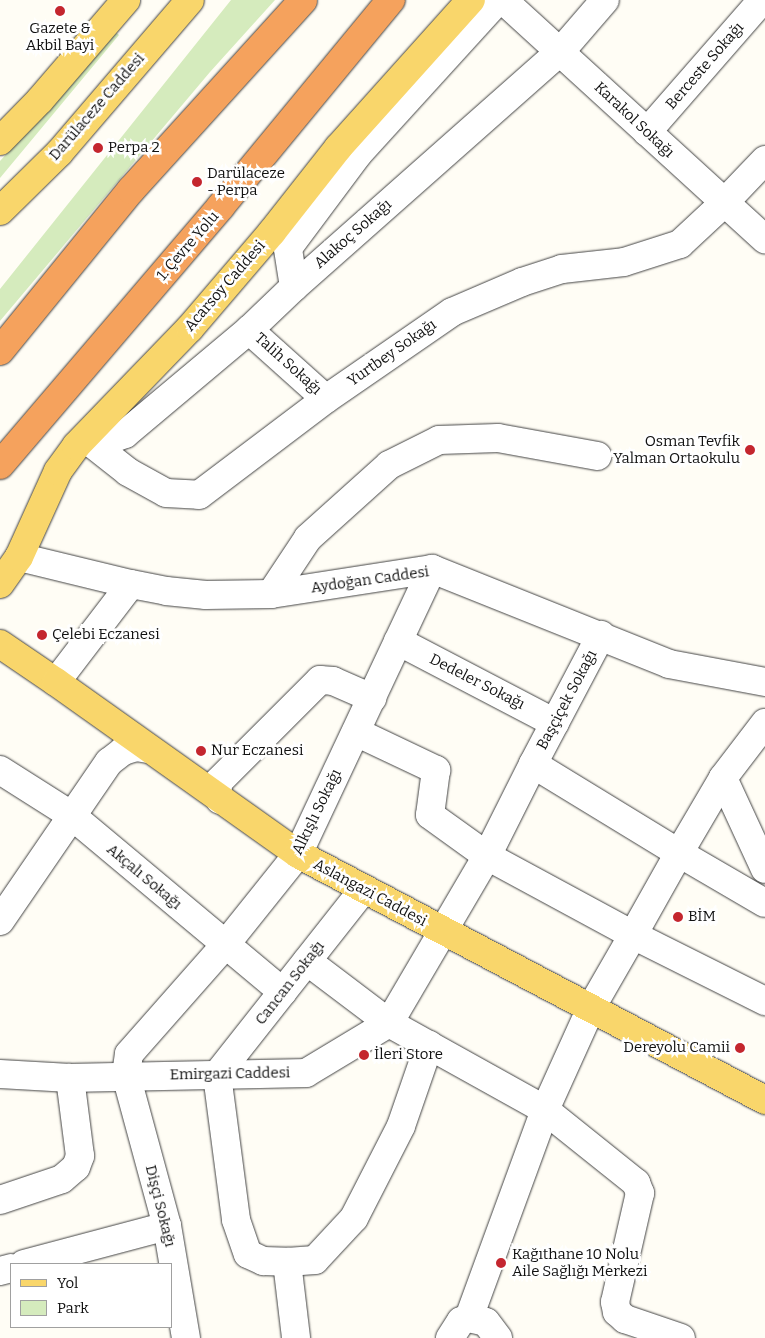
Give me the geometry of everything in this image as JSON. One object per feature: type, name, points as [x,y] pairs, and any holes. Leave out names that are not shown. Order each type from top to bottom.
[{"type":"highway","points":[[0,350],[131,190],[303,0]]},
{"type":"highway","name":"1. Çevre Yolu","points":[[0,465],[222,206],[391,0]]},
{"type":"main road","points":[[0,141],[40,100],[126,0]]},
{"type":"main road","name":"Darülaceze Caddesi","points":[[0,211],[59,153],[190,0]]},
{"type":"main road","name":"Acarsoy Caddesi","points":[[0,584],[10,560],[80,433],[253,237],[319,147],[452,0]]},
{"type":"main road","name":"Acarsoy Caddesi","points":[[80,433],[116,403],[190,328],[272,232],[338,148],[471,0]]},
{"type":"main road","name":"Aslangazi Caddesi","points":[[0,644],[298,854],[363,890],[765,1100]]},
{"type":"street","points":[[294,287],[288,248],[358,154],[498,0]]},
{"type":"street","name":"Karakol Sokağı","points":[[503,0],[561,51],[723,204],[765,239]]},
{"type":"street","name":"Alakoç Sokağı","points":[[80,433],[112,439],[125,434],[249,330],[294,287],[561,51],[605,0]]},
{"type":"street","name":"Berceste Sokağı","points":[[647,132],[762,0]]},
{"type":"street","name":"Yurtbey Sokağı","points":[[80,433],[128,472],[166,492],[199,495],[326,399],[452,312],[522,282],[562,269],[624,262],[680,244],[723,204],[765,160]]},
{"type":"street","name":"Talih Sokağı","points":[[249,330],[326,399]]},
{"type":"street","points":[[271,594],[308,538],[389,465],[439,440],[498,438],[597,456]]},
{"type":"street","name":"Aydoğan Caddesi","points":[[10,560],[166,591],[206,595],[271,594],[432,569],[601,635],[669,664],[765,682]]},
{"type":"street","name":"Alkışlı Sokağı","points":[[126,1075],[129,1054],[225,945],[298,854],[432,569]]},
{"type":"street","points":[[56,682],[130,584]]},
{"type":"street","name":"Başçiçek Sokağı","points":[[388,1024],[444,932],[487,856],[601,635]]},
{"type":"street","name":"Dedeler Sokağı","points":[[398,642],[555,723]]},
{"type":"street","points":[[220,800],[217,790],[219,781],[320,680],[334,681],[372,698]]},
{"type":"street","points":[[468,1318],[545,1110],[591,1008],[678,852],[723,778],[765,723]]},
{"type":"street","points":[[356,732],[436,770],[430,815],[487,856],[633,935],[765,1001]]},
{"type":"street","points":[[0,921],[70,815],[109,762],[123,751],[136,747],[148,749]]},
{"type":"street","points":[[533,764],[765,903]]},
{"type":"street","name":"Akçalı Sokağı","points":[[0,770],[70,815],[283,992]]},
{"type":"street","points":[[723,778],[765,869]]},
{"type":"street","name":"Cancan Sokağı","points":[[217,1076],[363,890]]},
{"type":"street","points":[[307,961],[388,1024],[545,1110],[636,1183],[640,1193],[615,1302],[616,1312],[625,1319],[682,1338]]},
{"type":"street","name":"Emirgazi Caddesi","points":[[0,1074],[70,1078],[126,1075],[217,1076],[306,1073],[388,1024]]},
{"type":"street","points":[[217,1076],[236,1220],[248,1254],[263,1261],[315,1260],[354,1218],[401,1126],[429,1046]]},
{"type":"street","name":"Dişçi Sokağı","points":[[126,1075],[166,1226],[186,1338]]},
{"type":"street","points":[[0,1200],[62,1179],[76,1167],[80,1156],[70,1078]]},
{"type":"street","points":[[28,1263],[166,1226]]},
{"type":"street","points":[[287,1262],[296,1338]]},
{"type":"street","points":[[450,1338],[461,1321],[468,1318],[486,1322],[498,1338]]},
{"type":"green space","points":[[231,0],[275,0],[210,72],[0,321],[0,289]]},
{"type":"green space","points":[[113,29],[119,35],[0,178],[0,161],[52,104]]},
{"type":"place","name":"Gazete & Akbil Bayi","points":[[60,11]]},
{"type":"place","name":"Perpa 2","points":[[98,148]]},
{"type":"place","name":"Darülaceze - Perpa","points":[[197,182]]},
{"type":"place","name":"Osman Tevfik Yalman Ortaokulu","points":[[750,450]]},
{"type":"place","name":"Çelebi Eczanesi","points":[[42,635]]},
{"type":"place","name":"Nur Eczanesi","points":[[201,751]]},
{"type":"place","name":"BİM","points":[[678,917]]},
{"type":"place","name":"Dereyolu Camii","points":[[740,1048]]},
{"type":"place","name":"İleri Store","points":[[364,1055]]},
{"type":"place","name":"Kağıthane 10 Nolu Aile Sağlığı Merkezi","points":[[501,1263]]}]
